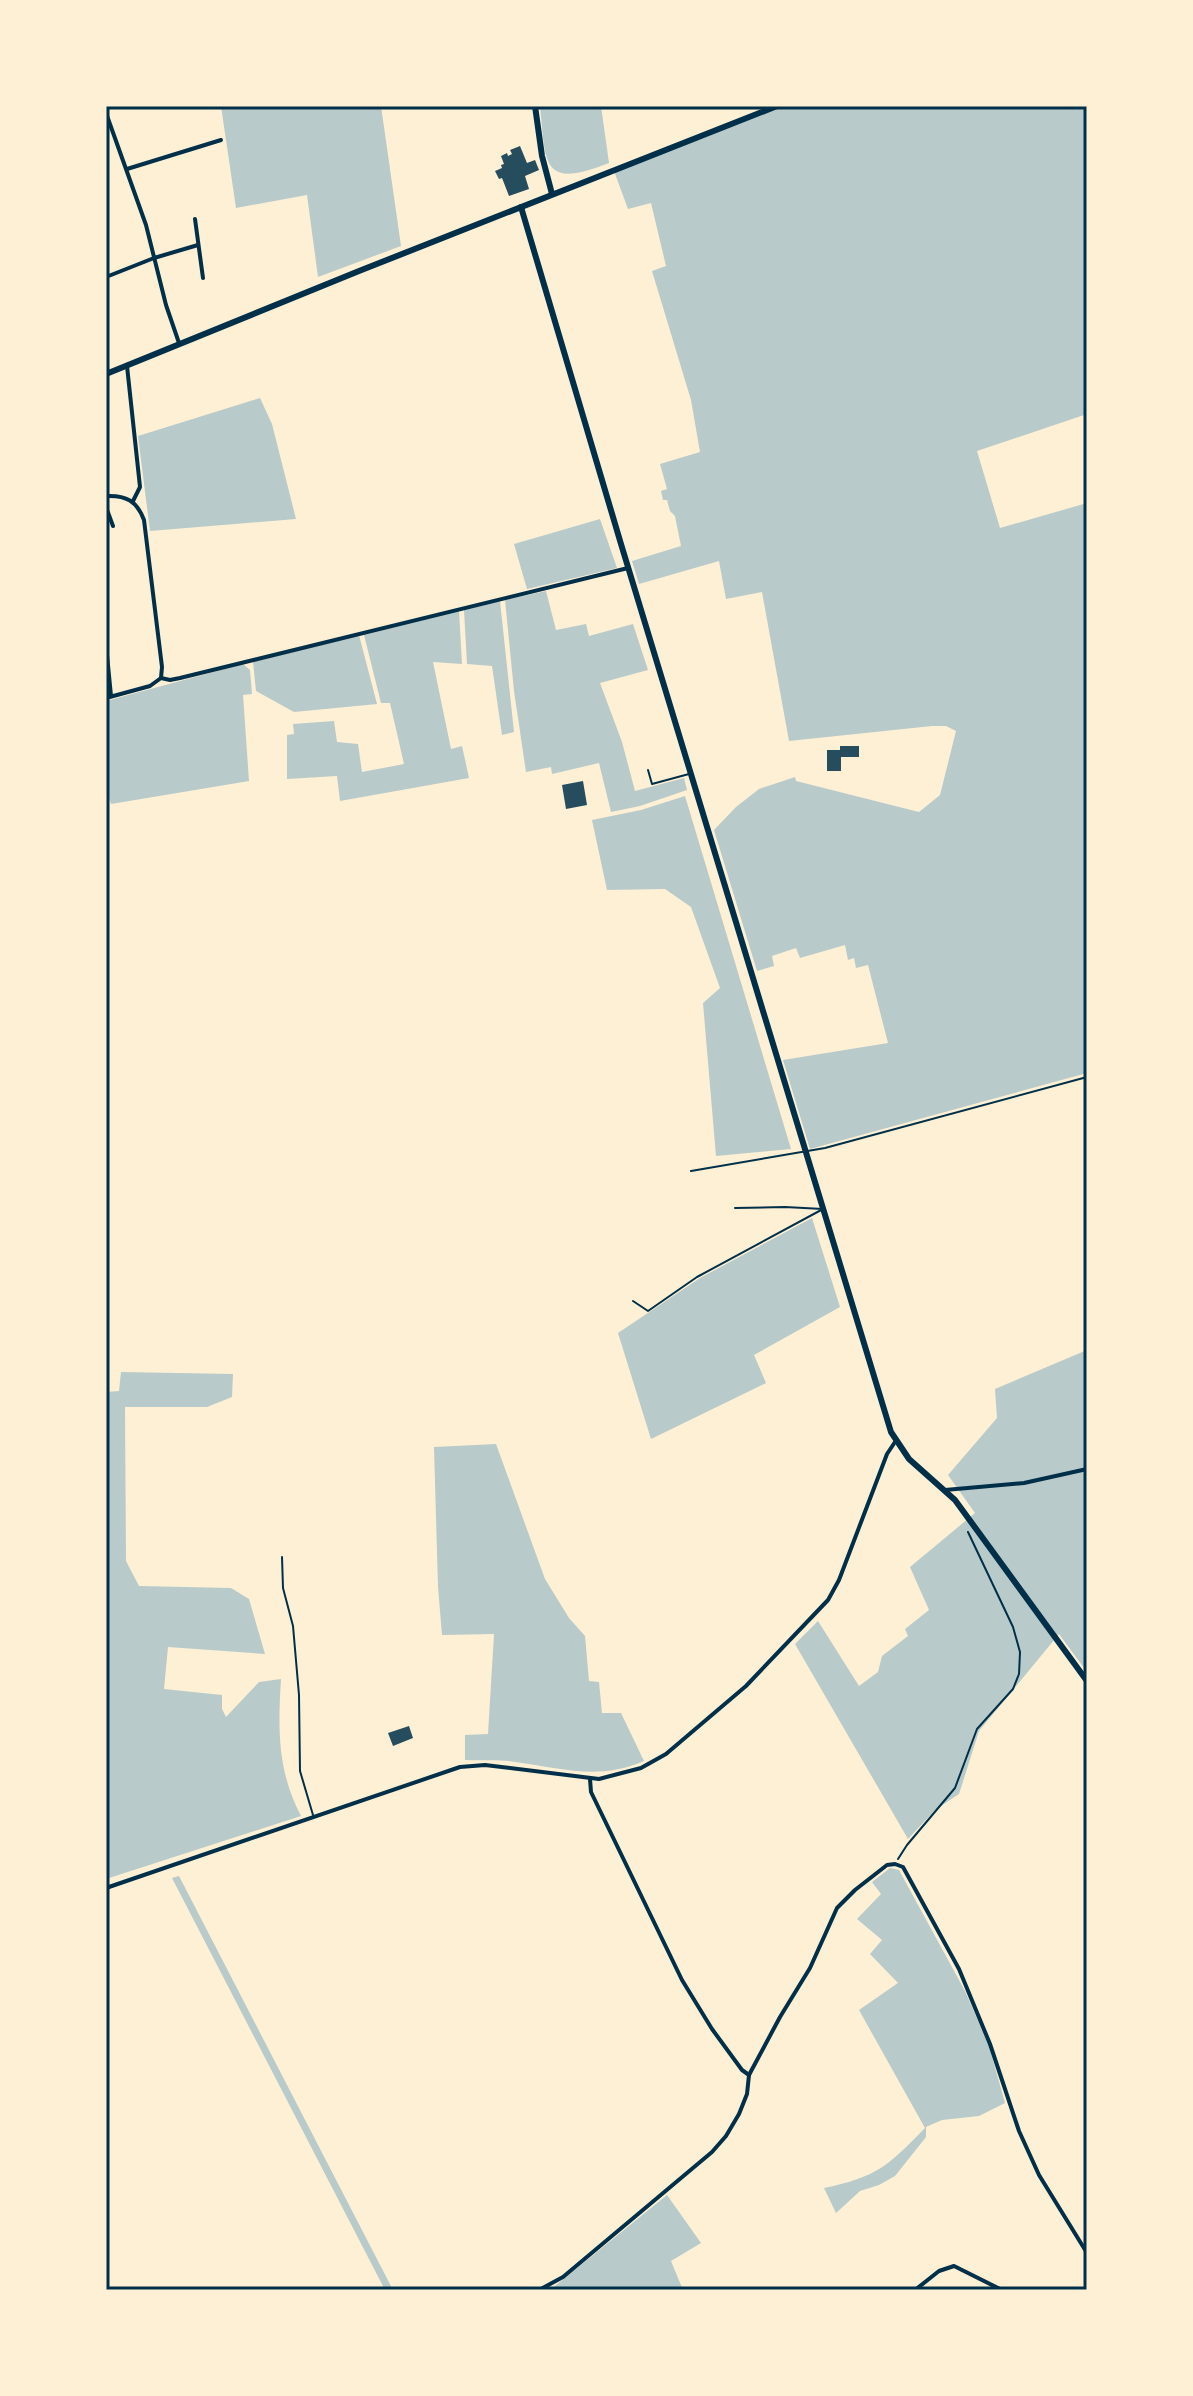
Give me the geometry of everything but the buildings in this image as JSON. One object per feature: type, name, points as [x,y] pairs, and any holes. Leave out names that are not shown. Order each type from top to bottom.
[{"type":"street","points":[[535,106],[542,156],[552,194]]},
{"type":"street","points":[[106,374],[777,106]]},
{"type":"street","points":[[106,113],[146,225],[179,343]]},
{"type":"street","points":[[127,169],[221,140]]},
{"type":"street","points":[[521,207],[895,1442],[909,1459],[945,1490],[988,1543],[1087,1681]]},
{"type":"street","points":[[195,219],[203,278]]},
{"type":"street","points":[[106,277],[198,245]]},
{"type":"street","points":[[127,366],[140,487],[133,501]]},
{"type":"street","points":[[106,496],[122,496],[133,501],[144,520],[161,678]]},
{"type":"street","points":[[106,507],[113,526]]},
{"type":"street","points":[[106,645],[108,697],[150,686],[161,678],[180,678],[628,568]]},
{"type":"street","points":[[106,1888],[467,1766],[506,1767],[590,1779],[630,1772],[666,1754],[746,1686],[820,1610],[839,1580],[887,1454],[895,1442]]},
{"type":"street","points":[[945,1490],[1024,1483],[1087,1469]]},
{"type":"street","points":[[590,1779],[591,1792],[682,1980],[712,2029],[749,2075]]},
{"type":"street","points":[[539,2290],[563,2277],[712,2152],[726,2136],[747,2094],[749,2075],[810,1968],[837,1908],[887,1865],[895,1864],[903,1867],[959,1969],[1032,2160],[1046,2189],[1087,2253]]},
{"type":"street","points":[[915,2290],[944,2268],[954,2266],[1002,2290]]},
{"type":"lane","points":[[648,770],[652,784],[691,773]]},
{"type":"lane","points":[[691,1171],[825,1148],[1087,1077]]},
{"type":"lane","points":[[735,1208],[823,1209]]},
{"type":"lane","points":[[633,1301],[648,1311],[697,1277],[823,1209]]},
{"type":"lane","points":[[282,1557],[283,1588],[293,1626],[299,1695],[300,1771],[313,1817]]},
{"type":"path","points":[[895,1864],[955,1788],[977,1729],[1013,1689],[1019,1674],[1020,1652],[1013,1627],[970,1539],[969,1529]]},
{"type":"shaded area","points":[[221,106],[381,106],[401,246],[318,277],[307,195],[236,208]]},
{"type":"shaded area","points":[[540,106],[601,106],[609,163],[570,174],[559,172],[551,166],[544,143]]},
{"type":"shaded area","points":[[782,106],[1087,106],[1087,414],[977,451],[1000,528],[1087,503],[1087,1073],[810,1149],[783,1060],[888,1043],[868,965],[856,968],[854,958],[848,960],[845,945],[800,958],[796,948],[772,956],[774,966],[757,971],[714,830],[759,789],[795,777],[796,781],[919,812],[940,795],[956,731],[946,726],[932,726],[789,741],[762,592],[726,599],[719,561],[639,584],[632,561],[681,546],[675,516],[667,500],[663,500],[661,491],[667,489],[660,464],[700,452],[691,400],[652,271],[666,266],[651,203],[628,209],[614,171]]},
{"type":"shaded area","points":[[260,398],[272,424],[296,519],[150,531],[138,436]]},
{"type":"shaded area","points":[[600,519],[617,568],[527,589],[514,544]]},
{"type":"shaded area","points":[[546,591],[556,630],[586,624],[589,636],[633,624],[648,670],[600,683],[622,742],[635,791],[684,778],[687,790],[611,812],[599,763],[552,774],[551,767],[526,772],[505,600]]},
{"type":"shaded area","points":[[500,601],[514,732],[502,735],[492,666],[467,664],[464,610]]},
{"type":"shaded area","points":[[459,611],[462,664],[433,662],[451,749],[462,746],[469,778],[340,801],[337,776],[287,779],[287,735],[294,734],[293,724],[334,721],[337,742],[358,744],[362,772],[404,764],[390,703],[381,703],[364,635]]},
{"type":"shaded area","points":[[359,635],[377,704],[294,712],[256,691],[253,662]]},
{"type":"shaded area","points":[[243,664],[250,670],[252,694],[243,695],[249,781],[111,804],[106,789],[106,701]]},
{"type":"shaded area","points":[[685,796],[791,1149],[716,1156],[703,1003],[720,988],[691,907],[665,889],[607,890],[592,820],[641,810]]},
{"type":"shaded area","points":[[812,1218],[840,1307],[754,1355],[766,1383],[651,1439],[618,1333],[700,1278]]},
{"type":"shaded area","points":[[1087,1350],[1087,1672],[1059,1634],[979,1731],[959,1794],[935,1810],[908,1839],[795,1644],[818,1621],[859,1686],[878,1672],[882,1656],[908,1636],[905,1629],[929,1610],[910,1567],[975,1513],[948,1475],[997,1418],[995,1389]]},
{"type":"shaded area","points":[[121,1372],[233,1374],[232,1397],[207,1407],[125,1407],[126,1561],[139,1586],[231,1588],[249,1599],[265,1654],[168,1647],[164,1689],[222,1695],[222,1709],[226,1717],[259,1682],[281,1679],[279,1715],[283,1766],[301,1816],[106,1879],[106,1392],[119,1391]]},
{"type":"shaded area","points":[[496,1444],[545,1579],[569,1618],[585,1636],[589,1681],[599,1682],[602,1713],[621,1713],[644,1761],[595,1772],[509,1761],[465,1760],[465,1735],[488,1734],[494,1634],[442,1635],[434,1447]]},
{"type":"shaded area","points":[[890,1868],[899,1870],[965,1991],[989,2046],[1005,2103],[979,2116],[942,2120],[926,2127],[926,2137],[895,2176],[860,2191],[836,2213],[824,2188],[857,2179],[880,2168],[925,2128],[859,2010],[898,1983],[870,1954],[882,1940],[857,1919],[881,1894],[872,1882]]},
{"type":"shaded area","points":[[179,1876],[393,2290],[385,2290],[172,1878]]},
{"type":"shaded area","points":[[667,2195],[701,2243],[671,2261],[683,2290],[550,2290]]}]
